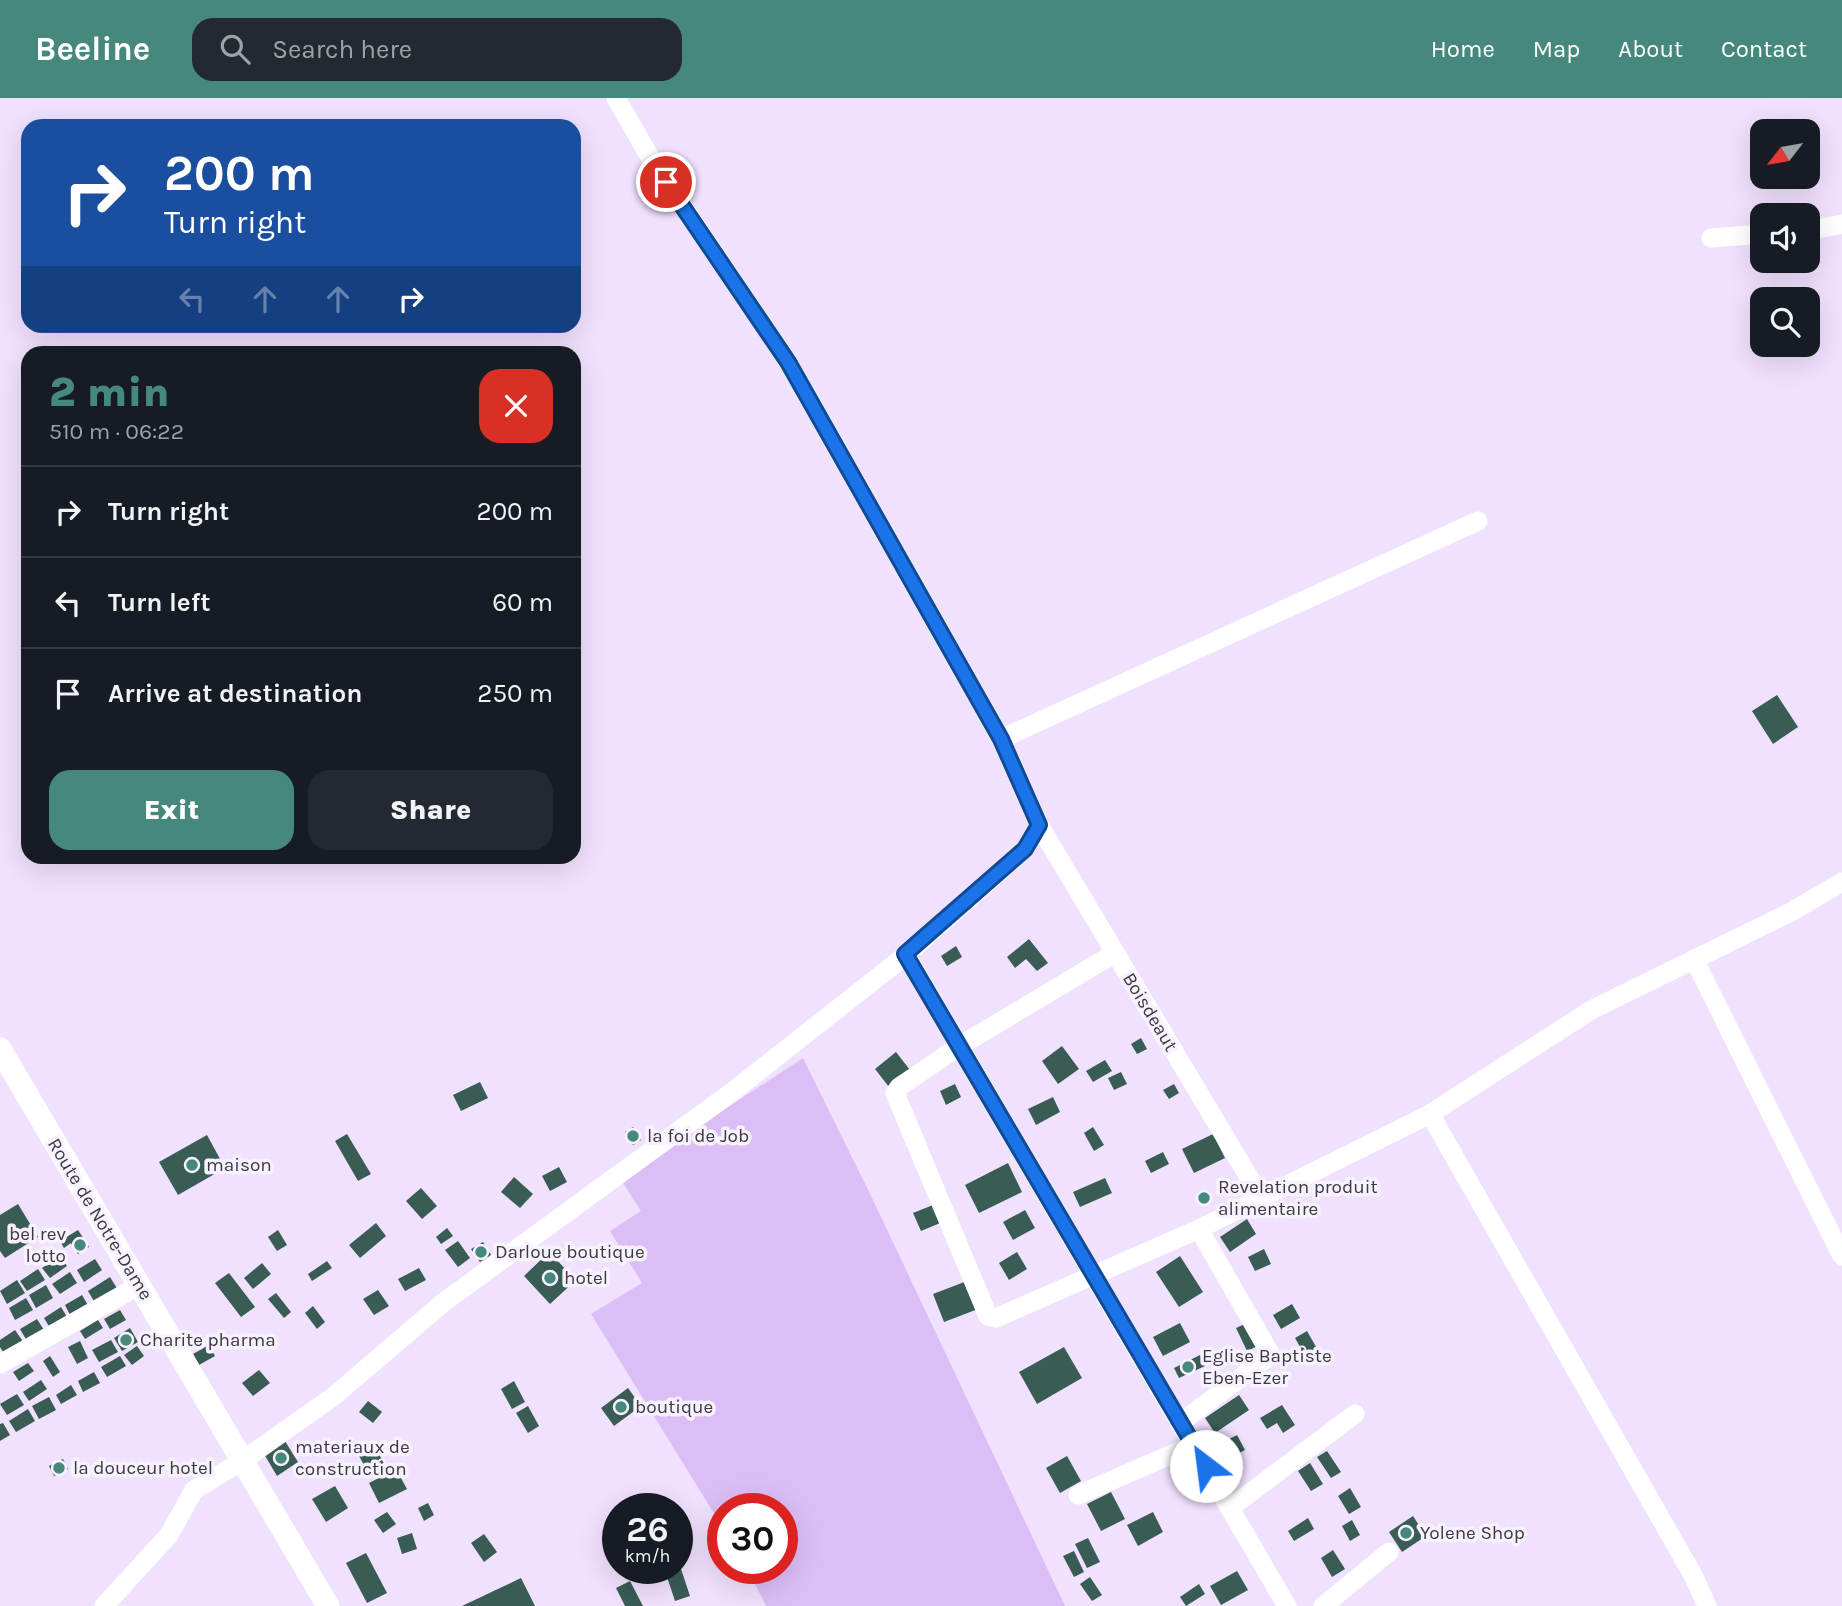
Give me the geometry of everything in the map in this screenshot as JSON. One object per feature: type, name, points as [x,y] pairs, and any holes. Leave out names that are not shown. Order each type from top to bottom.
[{"type":"street","name":"Boisdeaut","points":[[616,98],[651,159],[788,362],[1001,739],[1039,825],[1262,1199]]},
{"type":"street","points":[[1820,229],[1842,224]]},
{"type":"street","points":[[1711,238],[1750,235]]},
{"type":"street","points":[[1001,739],[1478,521]]},
{"type":"street","points":[[104,1606],[169,1535],[194,1490],[254,1452],[334,1395],[444,1302],[732,1092],[905,954],[1025,849],[1039,825]]},
{"type":"street","points":[[1115,953],[958,1047],[899,1087],[895,1093],[988,1316],[996,1318],[1199,1229],[1430,1114],[1591,1010],[1791,912],[1842,882]]},
{"type":"street","points":[[905,954],[1287,1606]]},
{"type":"street","points":[[1694,959],[1842,1256]]},
{"type":"street","name":"Route de Notre-Dame","points":[[0,1049],[140,1285],[254,1452],[328,1606]]},
{"type":"street","points":[[1430,1114],[1694,1577],[1707,1606]]},
{"type":"street","points":[[1180,1423],[1271,1355],[1199,1229]]},
{"type":"street","points":[[0,1364],[140,1285]]},
{"type":"street","points":[[1230,1508],[1355,1414]]},
{"type":"street","points":[[1078,1495],[1193,1445]]},
{"type":"street","points":[[1323,1606],[1389,1552]]},
{"type":"shaded area","points":[[803,1058],[1065,1606],[766,1606],[755,1584],[798,1584],[798,1493],[707,1493],[707,1502],[591,1314],[642,1283],[610,1231],[641,1211],[620,1178]]},
{"type":"building","points":[[1777,695],[1798,727],[1773,744],[1752,711]]},
{"type":"building","points":[[1029,939],[1048,963],[1037,971],[1026,959],[1015,968],[1007,957]]},
{"type":"building","points":[[956,946],[962,957],[947,966],[941,956]]},
{"type":"building","points":[[1141,1038],[1147,1049],[1137,1054],[1131,1044]]},
{"type":"building","points":[[1062,1046],[1079,1069],[1058,1084],[1042,1061]]},
{"type":"building","points":[[896,1052],[910,1070],[889,1087],[875,1069]]},
{"type":"building","points":[[1105,1060],[1112,1071],[1093,1082],[1086,1071]]},
{"type":"building","points":[[1121,1072],[1127,1084],[1114,1090],[1108,1078]]},
{"type":"building","points":[[480,1082],[488,1098],[461,1111],[453,1095]]},
{"type":"building","points":[[955,1084],[961,1097],[946,1105],[940,1091]]},
{"type":"building","points":[[1174,1084],[1179,1093],[1169,1099],[1163,1090]]},
{"type":"building","points":[[1053,1097],[1060,1112],[1036,1125],[1028,1109]]},
{"type":"building","name":"la foi de Job","points":[[633,1127],[641,1140],[633,1145],[625,1132]]},
{"type":"building","points":[[1093,1127],[1104,1145],[1094,1151],[1084,1133]]},
{"type":"building","points":[[347,1134],[371,1174],[358,1181],[335,1141]]},
{"type":"building","points":[[1213,1134],[1225,1158],[1194,1173],[1182,1149]]},
{"type":"building","name":"maison","points":[[207,1135],[225,1168],[178,1195],[159,1162]]},
{"type":"building","points":[[1163,1152],[1169,1164],[1151,1173],[1145,1161]]},
{"type":"building","points":[[1008,1163],[1022,1192],[979,1213],[965,1185]]},
{"type":"building","points":[[559,1167],[567,1182],[550,1191],[542,1176]]},
{"type":"building","points":[[514,1177],[533,1194],[520,1208],[501,1192]]},
{"type":"building","points":[[1105,1178],[1112,1193],[1080,1207],[1073,1192]]},
{"type":"building","points":[[421,1188],[437,1206],[422,1219],[406,1201]]},
{"type":"building","points":[[1206,1190],[1212,1199],[1203,1205],[1197,1196]]},
{"type":"building","points":[[938,1203],[945,1221],[921,1231],[913,1213]]},
{"type":"building","points":[[18,1204],[38,1237],[5,1258],[0,1251],[0,1215]]},
{"type":"building","points":[[1025,1210],[1035,1228],[1013,1240],[1003,1222]]},
{"type":"building","points":[[1247,1219],[1256,1234],[1230,1252],[1220,1237]]},
{"type":"building","points":[[376,1223],[386,1236],[360,1258],[349,1245]]},
{"type":"building","points":[[447,1228],[453,1236],[441,1244],[436,1237]]},
{"type":"building","points":[[78,1230],[89,1247],[78,1254],[71,1243],[64,1248],[60,1241]]},
{"type":"building","name":"maison","points":[[278,1230],[287,1245],[277,1251],[268,1237]]},
{"type":"building","points":[[458,1241],[470,1258],[458,1267],[445,1250]]},
{"type":"building","name":"Darloue boutique","points":[[483,1242],[491,1255],[480,1262],[471,1249]]},
{"type":"building","points":[[1264,1249],[1271,1264],[1255,1271],[1248,1257]]},
{"type":"building","name":"hotel","points":[[549,1252],[576,1280],[550,1304],[524,1276]]},
{"type":"building","points":[[1017,1252],[1027,1269],[1009,1280],[999,1263]]},
{"type":"building","points":[[60,1256],[67,1266],[50,1278],[42,1268]]},
{"type":"building","points":[[1180,1256],[1203,1292],[1179,1307],[1156,1272]]},
{"type":"building","points":[[95,1259],[102,1270],[84,1282],[77,1270]]},
{"type":"building","points":[[327,1261],[332,1268],[312,1281],[308,1274]]},
{"type":"building","points":[[262,1263],[271,1274],[253,1289],[244,1278]]},
{"type":"building","points":[[419,1268],[426,1280],[405,1291],[398,1279]]},
{"type":"building","points":[[38,1269],[45,1280],[27,1291],[20,1281]]},
{"type":"building","points":[[70,1272],[77,1283],[60,1294],[52,1284]]},
{"type":"building","points":[[229,1273],[255,1307],[241,1317],[215,1283]]},
{"type":"building","points":[[110,1277],[118,1290],[95,1303],[88,1291]]},
{"type":"building","points":[[17,1280],[25,1293],[7,1304],[0,1291]]},
{"type":"building","points":[[967,1281],[978,1309],[944,1322],[933,1294]]},
{"type":"building","points":[[46,1285],[53,1298],[36,1308],[29,1295]]},
{"type":"building","points":[[378,1290],[389,1306],[374,1315],[363,1299]]},
{"type":"building","points":[[276,1293],[291,1312],[284,1318],[268,1299]]},
{"type":"building","points":[[82,1295],[89,1307],[71,1317],[65,1305]]},
{"type":"building","points":[[26,1298],[33,1310],[15,1320],[9,1308]]},
{"type":"building","points":[[1292,1304],[1300,1318],[1281,1329],[1273,1315]]},
{"type":"building","points":[[313,1306],[325,1322],[317,1329],[305,1313]]},
{"type":"building","points":[[61,1307],[67,1317],[50,1328],[44,1318]]},
{"type":"building","points":[[120,1310],[126,1320],[110,1329],[104,1319]]},
{"type":"building","points":[[37,1319],[44,1330],[27,1341],[20,1329]]},
{"type":"building","points":[[98,1320],[103,1328],[85,1339],[80,1331]]},
{"type":"building","points":[[1249,1322],[1260,1345],[1247,1351],[1236,1328]]},
{"type":"building","points":[[1180,1323],[1190,1342],[1163,1356],[1153,1337]]},
{"type":"building","name":"Charite pharma","points":[[130,1328],[138,1342],[122,1351],[114,1338]]},
{"type":"building","points":[[15,1330],[24,1343],[5,1355],[0,1347],[0,1340]]},
{"type":"building","points":[[1307,1331],[1319,1352],[1307,1359],[1295,1338]]},
{"type":"building","points":[[111,1340],[118,1352],[99,1362],[92,1350]]},
{"type":"building","points":[[80,1341],[88,1358],[77,1364],[68,1347]]},
{"type":"building","points":[[209,1345],[215,1356],[199,1365],[193,1354]]},
{"type":"building","points":[[137,1346],[144,1356],[132,1365],[124,1355]]},
{"type":"building","points":[[1064,1347],[1082,1378],[1037,1404],[1019,1372]]},
{"type":"building","points":[[1200,1355],[1205,1366],[1179,1378],[1174,1368]]},
{"type":"building","points":[[50,1356],[60,1372],[53,1377],[43,1361]]},
{"type":"building","points":[[120,1356],[126,1366],[107,1377],[101,1367]]},
{"type":"building","points":[[28,1363],[34,1371],[19,1381],[13,1372]]},
{"type":"building","points":[[259,1370],[270,1383],[253,1396],[242,1383]]},
{"type":"building","points":[[94,1372],[100,1383],[83,1392],[78,1381]]},
{"type":"building","points":[[41,1380],[47,1389],[29,1401],[23,1392]]},
{"type":"building","points":[[514,1381],[525,1402],[512,1409],[501,1389]]},
{"type":"building","points":[[71,1385],[77,1395],[61,1404],[56,1395]]},
{"type":"building","name":"boutique","points":[[628,1388],[641,1406],[614,1426],[601,1408]]},
{"type":"building","points":[[17,1394],[24,1405],[7,1415],[0,1404]]},
{"type":"building","points":[[1239,1395],[1249,1410],[1215,1433],[1205,1418]]},
{"type":"building","points":[[49,1397],[56,1410],[39,1419],[32,1406]]},
{"type":"building","points":[[368,1401],[382,1412],[373,1423],[359,1412]]},
{"type":"building","points":[[1282,1405],[1295,1425],[1283,1433],[1277,1423],[1267,1429],[1260,1418]]},
{"type":"building","points":[[528,1406],[539,1426],[528,1433],[516,1413]]},
{"type":"building","points":[[28,1409],[35,1421],[16,1432],[9,1421]]},
{"type":"building","points":[[3,1423],[10,1435],[0,1441],[0,1424]]},
{"type":"building","points":[[1237,1435],[1245,1450],[1222,1462],[1214,1447]]},
{"type":"building","name":"materiaux de construction","points":[[285,1441],[298,1462],[277,1476],[264,1454]]},
{"type":"building","points":[[375,1447],[386,1467],[370,1476],[359,1456]]},
{"type":"building","points":[[1327,1451],[1341,1472],[1331,1478],[1317,1457]]},
{"type":"building","points":[[1067,1456],[1081,1481],[1060,1493],[1046,1468]]},
{"type":"building","name":"la douceur hotel","points":[[63,1459],[68,1469],[54,1476],[49,1466]]},
{"type":"building","points":[[1310,1463],[1323,1484],[1311,1491],[1298,1471]]},
{"type":"building","points":[[396,1469],[407,1489],[379,1503],[369,1483]]},
{"type":"building","points":[[335,1486],[348,1508],[326,1522],[312,1499]]},
{"type":"building","points":[[1350,1488],[1361,1507],[1349,1514],[1338,1496]]},
{"type":"building","points":[[1111,1492],[1125,1519],[1101,1531],[1087,1504]]},
{"type":"building","points":[[428,1503],[434,1515],[424,1521],[418,1508]]},
{"type":"building","points":[[387,1512],[396,1524],[383,1533],[374,1520]]},
{"type":"building","points":[[1153,1512],[1163,1532],[1138,1546],[1127,1525]]},
{"type":"building","points":[[1413,1516],[1426,1536],[1402,1552],[1389,1532]]},
{"type":"building","points":[[1308,1518],[1314,1529],[1294,1541],[1288,1531]]},
{"type":"building","points":[[1352,1520],[1360,1535],[1350,1541],[1342,1526]]},
{"type":"building","points":[[412,1533],[417,1549],[402,1554],[397,1538]]},
{"type":"building","points":[[484,1534],[497,1552],[484,1562],[471,1543]]},
{"type":"building","points":[[1088,1538],[1100,1562],[1087,1568],[1075,1544]]},
{"type":"building","points":[[1333,1550],[1345,1569],[1332,1577],[1321,1558]]},
{"type":"building","points":[[1074,1551],[1084,1572],[1074,1577],[1063,1556]]},
{"type":"building","points":[[366,1553],[387,1593],[367,1603],[346,1563]]},
{"type":"building","points":[[1237,1571],[1248,1590],[1221,1605],[1210,1586]]},
{"type":"building","points":[[1090,1577],[1102,1595],[1092,1601],[1080,1584]]},
{"type":"building","points":[[521,1578],[535,1606],[462,1606]]},
{"type":"building","points":[[632,1584],[643,1606],[625,1606],[616,1588]]},
{"type":"building","points":[[669,1584],[686,1584],[690,1596],[675,1601]]},
{"type":"building","points":[[1199,1584],[1205,1594],[1186,1606],[1180,1597]]},
{"type":"place","name":"la foi de Job","points":[[633,1136]]},
{"type":"place","name":"maison","points":[[192,1165]]},
{"type":"place","name":"Revelation produit alimentaire","points":[[1204,1198]]},
{"type":"place","name":"bel rev lotto","points":[[80,1245]]},
{"type":"place","name":"Darloue boutique","points":[[481,1252]]},
{"type":"place","name":"hotel","points":[[550,1278]]},
{"type":"place","name":"Charite pharma","points":[[126,1340]]},
{"type":"place","name":"Eglise Baptiste Eben-Ezer","points":[[1188,1367]]},
{"type":"place","name":"boutique","points":[[621,1407]]},
{"type":"place","name":"materiaux de construction","points":[[281,1458]]},
{"type":"place","name":"la douceur hotel","points":[[59,1468]]},
{"type":"place","name":"Yolene Shop","points":[[1406,1533]]},
{"type":"route","points":[[666,182],[788,362],[1001,739],[1039,825],[1025,849],[905,954],[1206,1466]]}]
